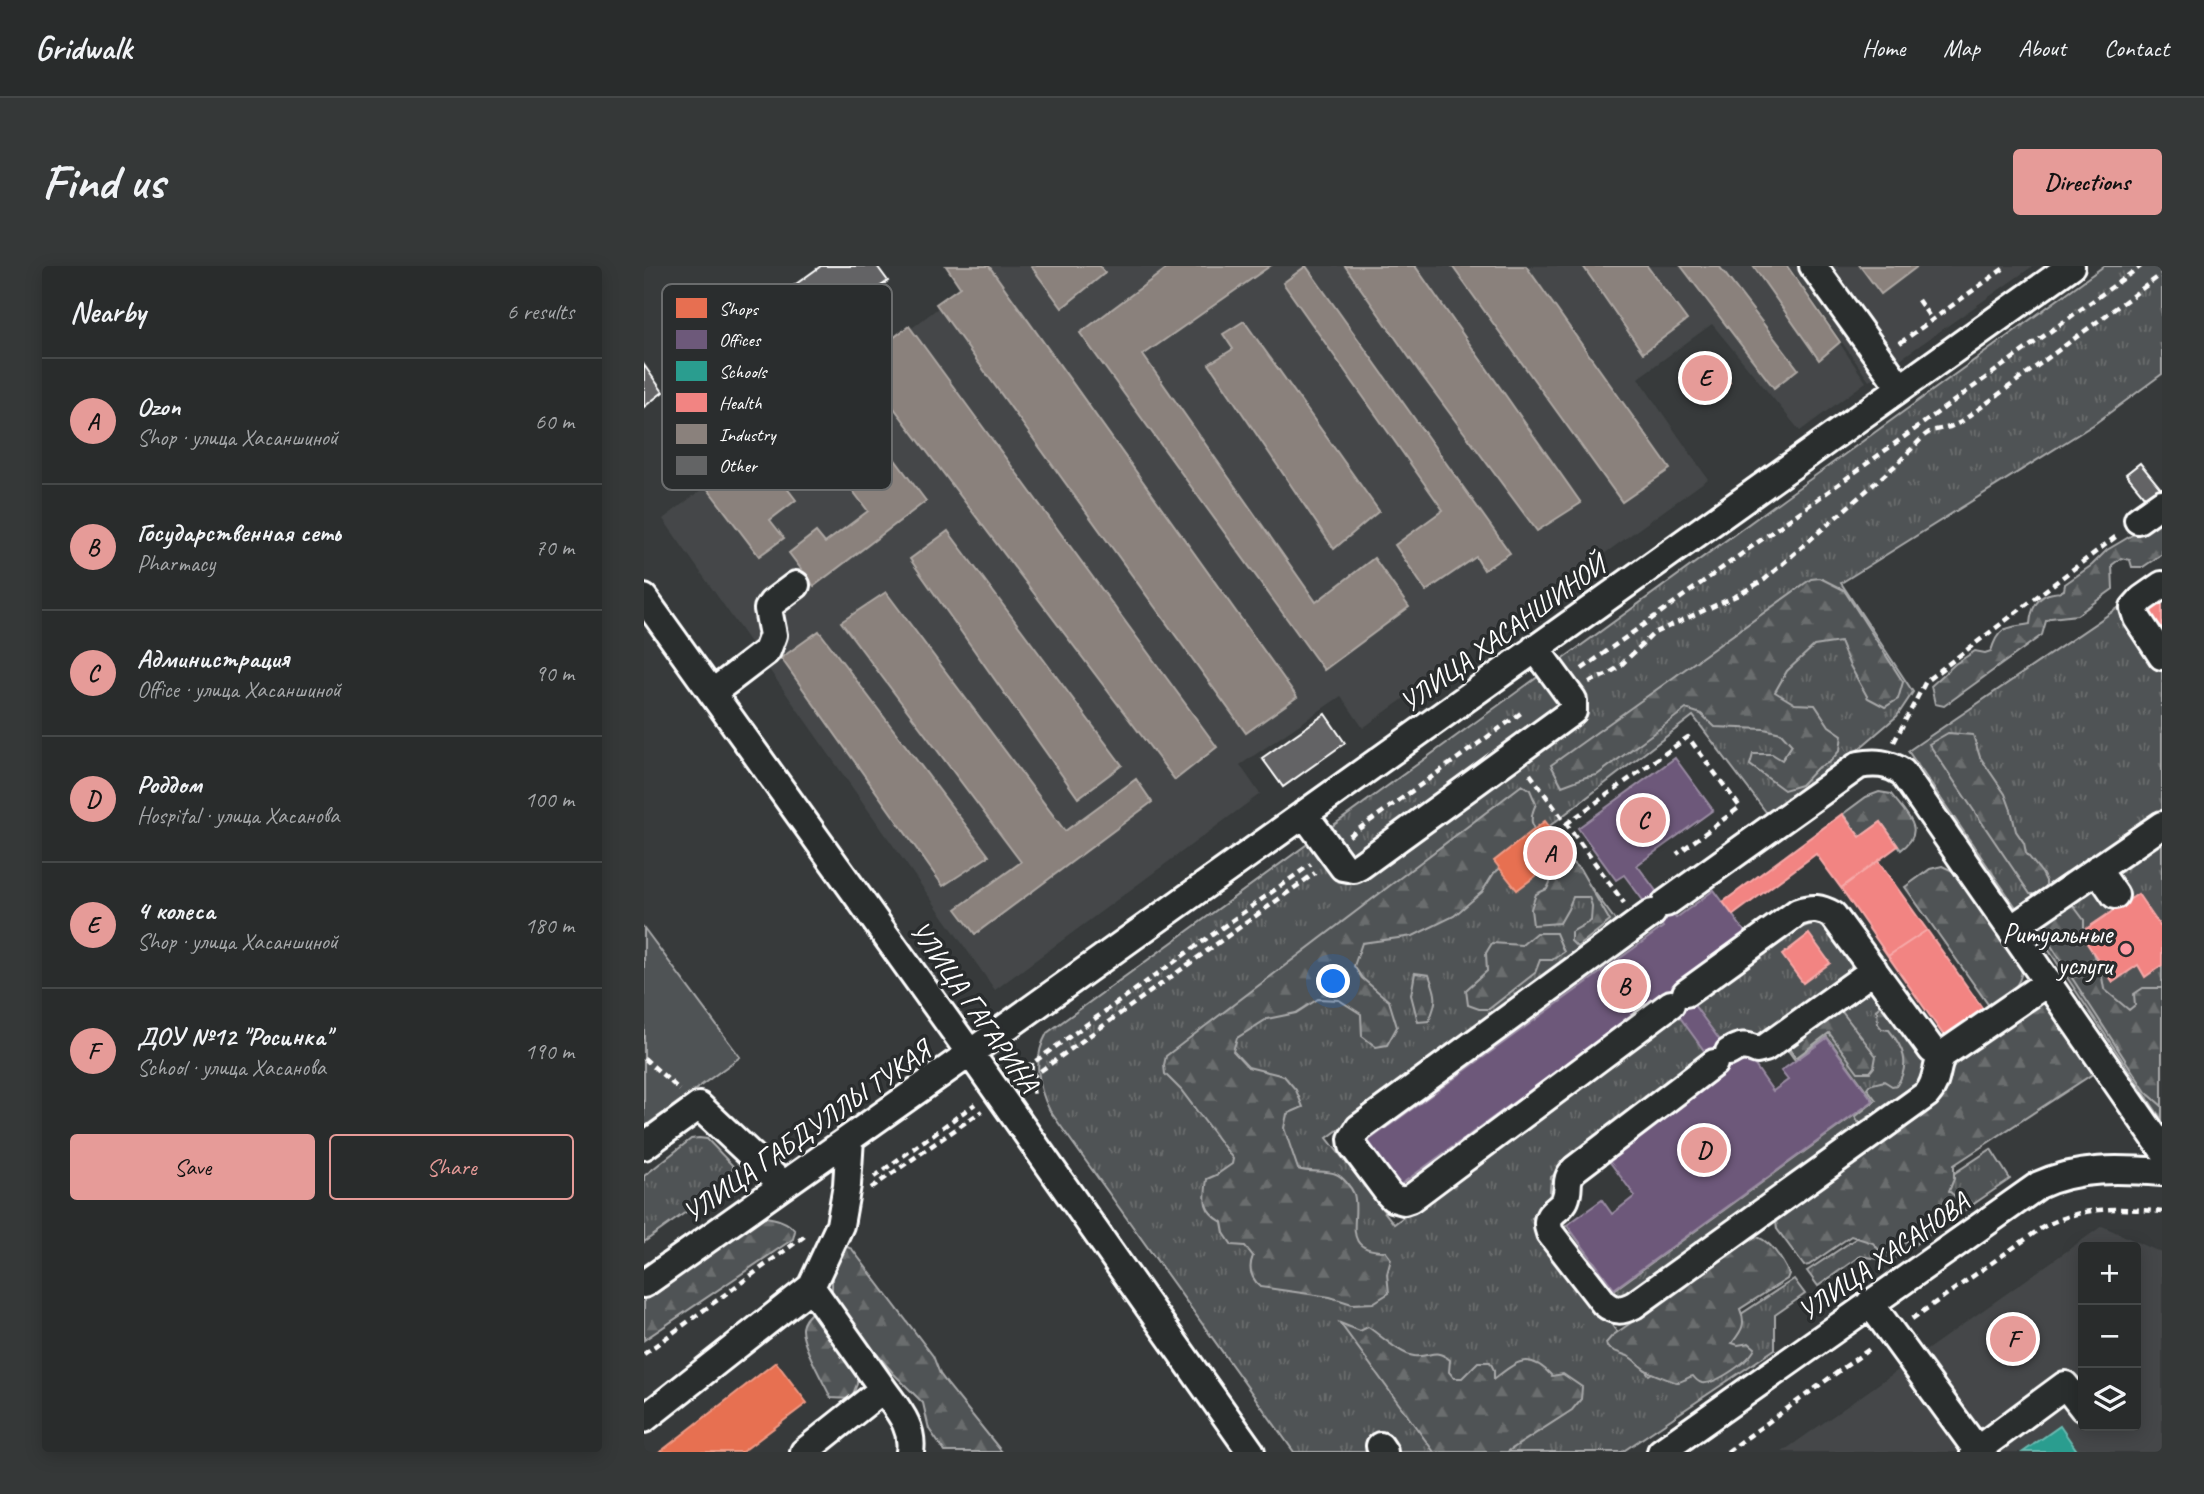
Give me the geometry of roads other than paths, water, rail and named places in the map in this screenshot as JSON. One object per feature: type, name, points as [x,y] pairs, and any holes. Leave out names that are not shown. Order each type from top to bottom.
[{"type":"street","points":[[1813,266],[1900,387]]},
{"type":"street","name":"УЛИЦА ХАСАНШИНОЙ","points":[[970,1053],[2071,266]]},
{"type":"street","points":[[2138,520],[2162,503]]},
{"type":"street","points":[[712,693],[767,651],[773,635],[768,609],[796,584]]},
{"type":"street","points":[[2162,585],[2134,608],[2137,618],[2162,656]]},
{"type":"street","name":"УЛИЦА ГАГАРИНА","points":[[644,598],[970,1053],[1251,1452]]},
{"type":"street","points":[[1304,814],[1343,867],[1354,869],[1360,866],[1573,711],[1573,701],[1535,648]]},
{"type":"street","points":[[1942,1055],[1933,1050],[1833,915],[1820,908],[1810,908],[1798,912],[1678,999],[1410,1199],[1404,1201],[1393,1198],[1353,1146],[1352,1139],[1359,1128],[1652,913],[1858,765],[1883,764],[1902,772],[2162,1147]]},
{"type":"street","points":[[2011,929],[2162,825]]},
{"type":"street","points":[[2097,869],[2115,895]]},
{"type":"street","points":[[1874,970],[1765,1048],[1758,1050],[1742,1045],[1721,1058],[1569,1175],[1564,1201],[1550,1217],[1548,1226],[1550,1233],[1604,1303],[1618,1311],[1634,1305],[1927,1094],[1934,1086],[1942,1055],[2048,982]]},
{"type":"street","name":"УЛИЦА ГАБДУЛЛЫ ТУКАЯ","points":[[644,1284],[970,1053]]},
{"type":"street","points":[[644,1146],[699,1106],[783,1185]]},
{"type":"street","points":[[644,1419],[811,1287],[840,1225],[845,1206],[850,1138]]},
{"type":"street","name":"УЛИЦА ХАСАНОВА","points":[[1661,1452],[2024,1194],[2068,1174],[2090,1171],[2162,1172]]},
{"type":"street","points":[[811,1287],[908,1425],[912,1438],[910,1452]]},
{"type":"street","points":[[1870,1303],[1975,1451],[2065,1385],[2078,1402]]},
{"type":"street","points":[[804,1452],[883,1389]]},
{"type":"place","name":"4 колеса","points":[[1705,378]]},
{"type":"place","name":"Администрация","points":[[1643,820]]},
{"type":"place","name":"Ozon","points":[[1550,853]]},
{"type":"place","name":"Ритуальные услуги","points":[[2126,949]]},
{"type":"place","name":"Государственная сеть","points":[[1624,986]]},
{"type":"place","name":"Роддом","points":[[1704,1150]]},
{"type":"place","name":"ДОУ №12 \"Росинка\"","points":[[2013,1339]]}]
